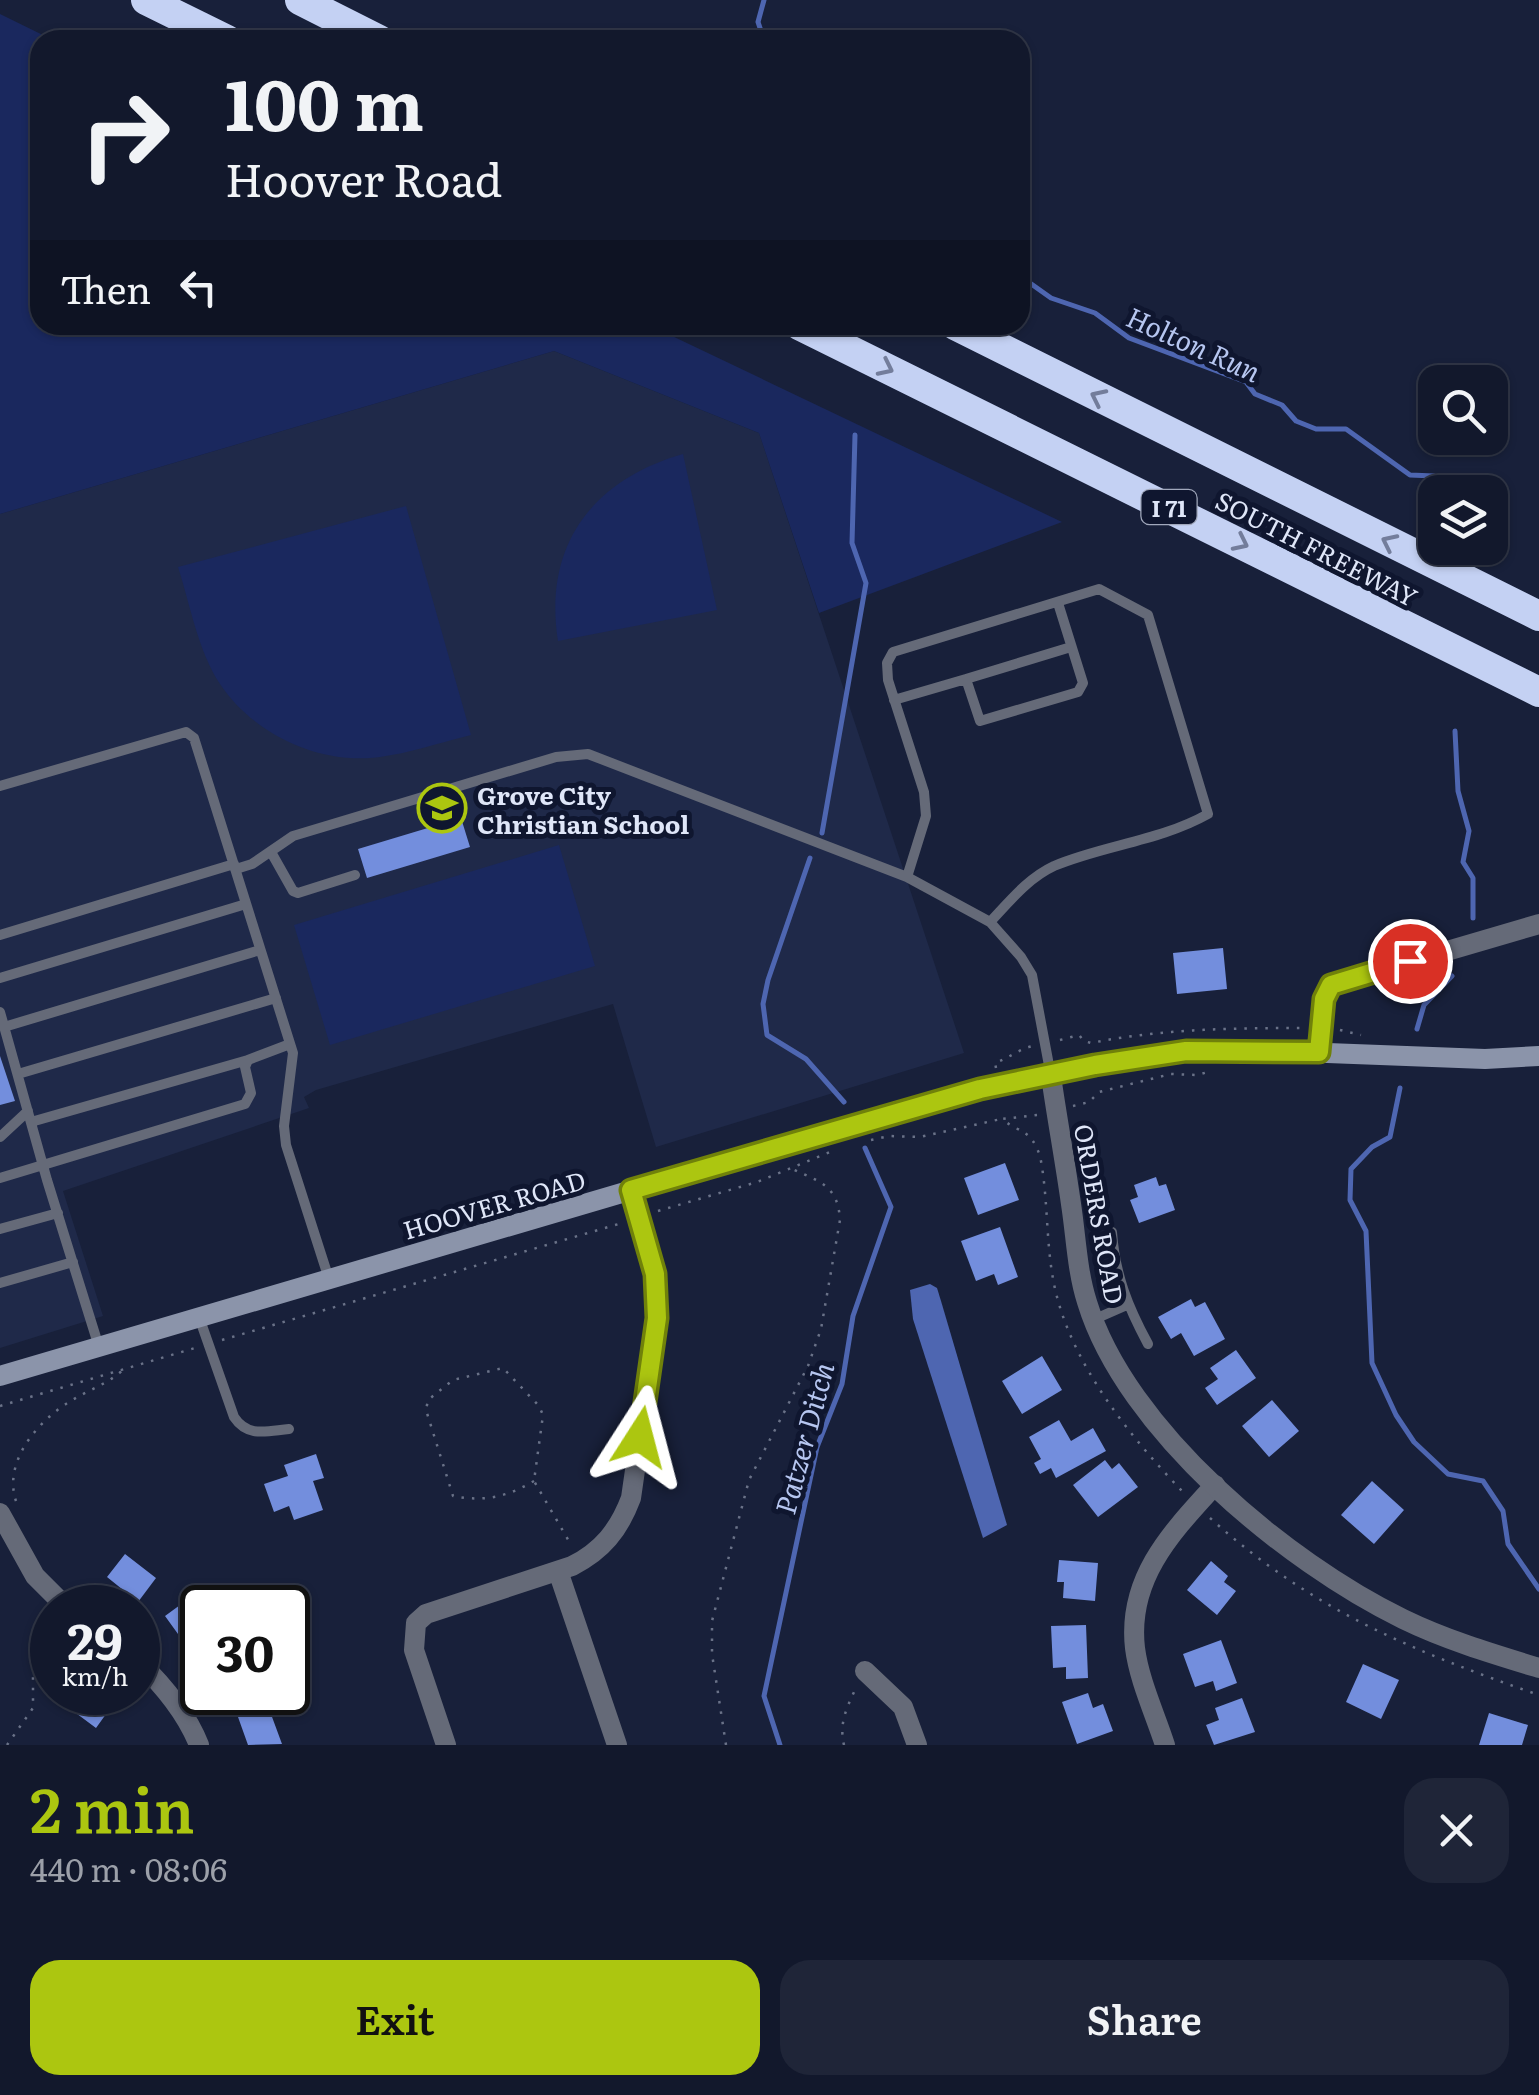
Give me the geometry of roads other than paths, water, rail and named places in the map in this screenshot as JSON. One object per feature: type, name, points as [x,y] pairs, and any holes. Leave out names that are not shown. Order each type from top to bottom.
[{"type":"highway","points":[[146,0],[207,30]]},
{"type":"highway","points":[[300,0],[359,30]]},
{"type":"highway","name":"SOUTH FREEWAY","points":[[819,335],[1539,692]]},
{"type":"highway","name":"SOUTH FREEWAY","points":[[975,335],[1539,616]]},
{"type":"main road","name":"HOOVER ROAD","points":[[0,1376],[980,1089],[1163,1053],[1319,1052],[1485,1059],[1539,1056]]},
{"type":"street","points":[[1319,1052],[1324,999],[1331,985],[1539,924]]},
{"type":"street","name":"ORDERS ROAD","points":[[1051,1076],[1081,1277],[1094,1319],[1125,1378],[1150,1412],[1215,1485],[1317,1570],[1386,1610],[1480,1650],[1539,1668]]},
{"type":"street","points":[[446,1745],[414,1650],[416,1622],[440,1608],[567,1567],[610,1540],[630,1498],[657,1318],[655,1274],[631,1190]]},
{"type":"street","points":[[1165,1745],[1135,1648],[1138,1599],[1155,1555],[1215,1485]]},
{"type":"street","points":[[9,1511],[35,1576],[44,1585]]},
{"type":"street","points":[[567,1567],[617,1745]]},
{"type":"street","points":[[865,1670],[904,1707],[917,1745]]},
{"type":"street","points":[[160,1684],[178,1707],[198,1745]]},
{"type":"lane","points":[[906,878],[926,816],[924,792],[888,680],[887,663],[893,652],[1099,589],[1148,616],[1208,814],[1184,828],[1054,866],[1030,880],[990,922]]},
{"type":"lane","points":[[966,678],[980,721],[1078,692],[1083,683],[1058,603]]},
{"type":"lane","points":[[894,700],[1071,646]]},
{"type":"lane","points":[[0,786],[186,732],[194,738],[290,1044],[286,1145],[329,1279]]},
{"type":"lane","points":[[0,935],[235,867],[270,852],[292,836],[556,757],[588,754],[906,878],[990,922],[1022,957],[1032,975],[1051,1076]]},
{"type":"lane","points":[[270,852],[298,893],[354,875]]},
{"type":"lane","points":[[0,978],[246,904]]},
{"type":"lane","points":[[4,1026],[260,950]]},
{"type":"lane","points":[[18,1074],[276,998]]},
{"type":"lane","points":[[0,1012],[100,1347]]},
{"type":"lane","points":[[0,1137],[29,1117],[248,1060],[290,1044]]},
{"type":"lane","points":[[0,1178],[245,1104],[251,1093],[245,1066],[248,1060]]},
{"type":"lane","points":[[0,1229],[58,1212]]},
{"type":"lane","points":[[1112,1232],[1117,1275],[1127,1305],[1148,1344]]},
{"type":"lane","points":[[0,1283],[73,1262]]},
{"type":"lane","points":[[1094,1319],[1127,1305]]},
{"type":"lane","points":[[200,1317],[234,1418],[242,1428],[253,1432],[289,1429]]},
{"type":"waterway","name":"Patzer Ditch","points":[[761,30],[758,22],[764,0]]},
{"type":"waterway","name":"Holton Run","points":[[1030,283],[1051,298],[1095,313],[1129,338],[1246,382],[1255,394],[1282,405],[1296,421],[1316,429],[1346,429],[1410,475],[1418,475]]},
{"type":"waterway","name":"Patzer Ditch","points":[[822,833],[866,583],[852,543],[855,435]]},
{"type":"waterway","name":"Holton Run","points":[[1455,731],[1458,791],[1469,831],[1463,862],[1473,878],[1473,918]]},
{"type":"waterway","name":"Patzer Ditch","points":[[810,858],[768,980],[763,1004],[767,1035],[806,1059],[844,1102]]},
{"type":"waterway","name":"Holton Run","points":[[1417,1029],[1424,1005],[1452,976]]},
{"type":"waterway","name":"Holton Run","points":[[1400,1088],[1390,1137],[1372,1147],[1351,1169],[1350,1200],[1366,1231],[1372,1363],[1396,1415],[1414,1442],[1448,1474],[1483,1481],[1503,1511],[1508,1544],[1539,1589]]},
{"type":"waterway","name":"Patzer Ditch","points":[[780,1745],[764,1696],[817,1447],[842,1384],[853,1316],[891,1207],[865,1148]]},
{"type":"place","name":"Grove City Christian School","points":[[442,808]]}]
